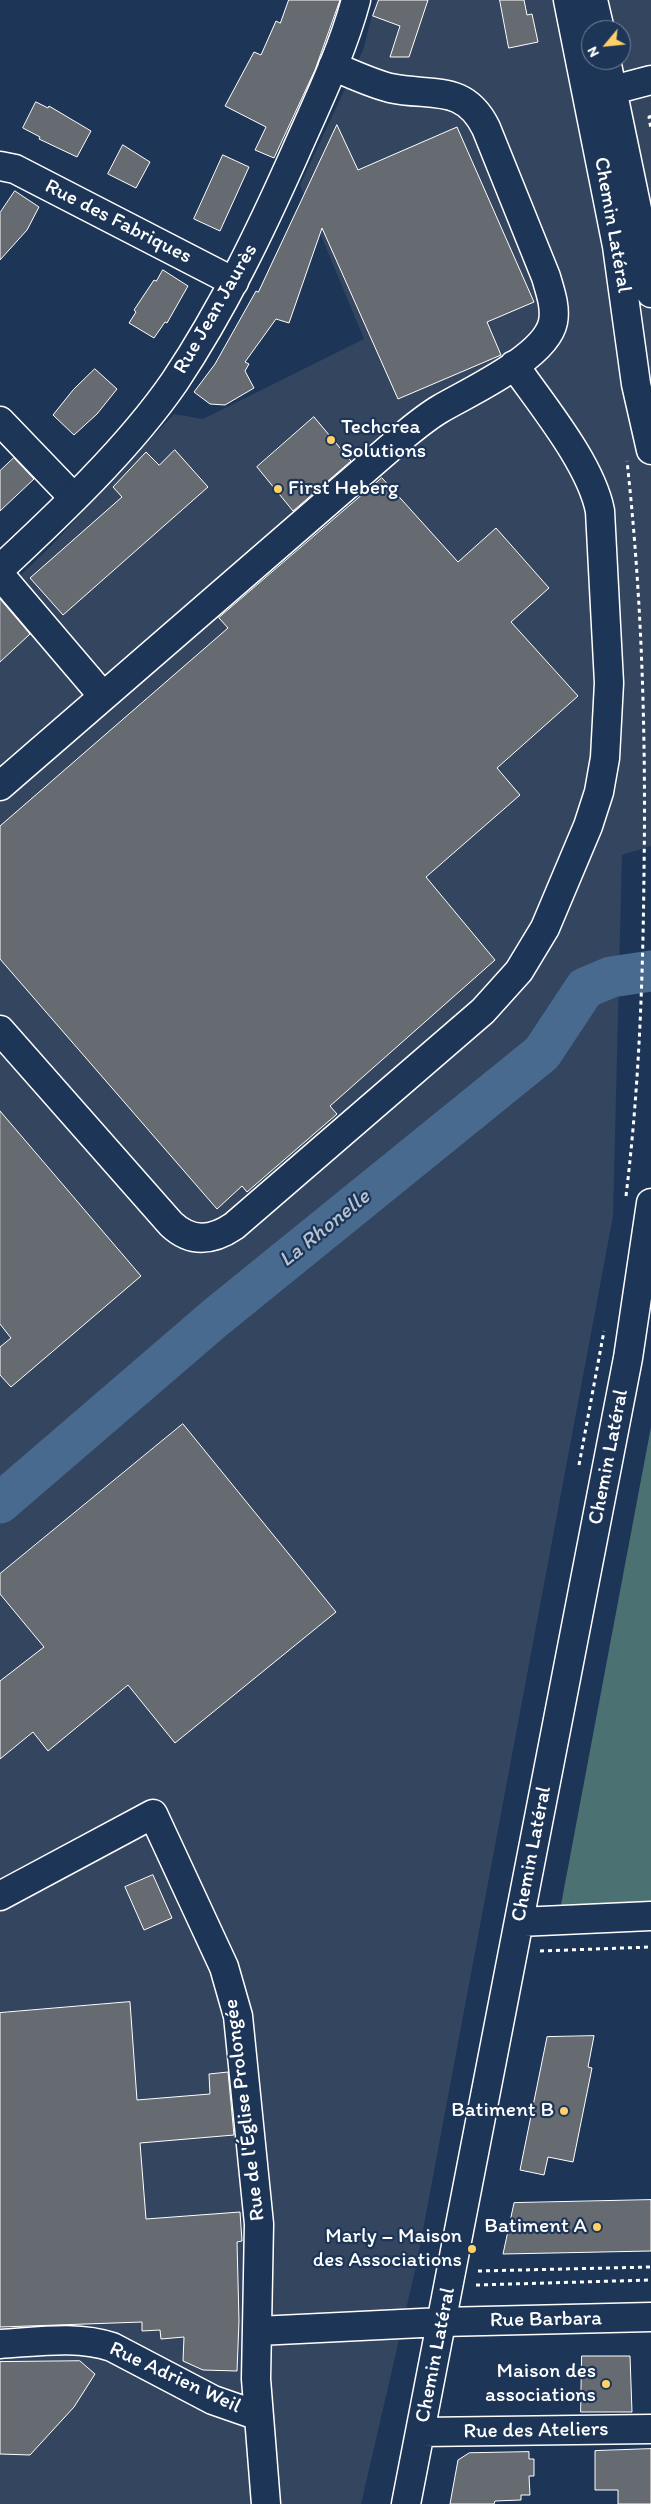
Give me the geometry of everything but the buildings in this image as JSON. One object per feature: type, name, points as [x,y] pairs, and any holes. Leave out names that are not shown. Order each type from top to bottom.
[{"type":"street","name":"Rue Jean Jaurès","points":[[0,569],[73,498],[135,432],[162,398],[195,349],[234,282],[286,175],[333,66],[356,0]]},
{"type":"street","name":"Chemin Latéral","points":[[568,0],[637,209],[651,293]]},
{"type":"street","points":[[594,0],[598,20]]},
{"type":"street","points":[[0,786],[406,434],[429,416],[480,388],[514,365],[540,343],[550,330],[553,322],[553,301],[546,277],[481,118],[474,109],[461,99],[384,86],[333,66]]},
{"type":"street","name":"Chemin Latéral","points":[[604,70],[600,94],[617,246],[638,396],[639,452]]},
{"type":"street","points":[[600,94],[651,80]]},
{"type":"street","name":"Rue des Fabriques","points":[[0,166],[14,169],[234,282]]},
{"type":"street","points":[[0,1030],[178,1231],[193,1238],[210,1238],[234,1226],[472,1022],[519,971],[537,943],[555,909],[594,809],[605,758],[610,683],[600,510],[595,490],[584,468],[514,365]]},
{"type":"street","points":[[0,421],[73,498]]},
{"type":"street","points":[[0,575],[103,696]]},
{"type":"street","name":"Chemin Latéral","points":[[406,2504],[628,1358],[638,1202]]},
{"type":"street","name":"Rue de l'Église Prolongée","points":[[0,1896],[153,1814],[224,1967],[238,2016],[258,2207],[256,2378],[266,2504]]},
{"type":"street","points":[[519,1922],[651,1916]]},
{"type":"street","name":"Rue Barbara","points":[[258,2331],[442,2322],[651,2318]]},
{"type":"street","name":"Rue Adrien Weil","points":[[0,2344],[76,2340],[102,2343],[213,2400],[259,2416]]},
{"type":"street","name":"Rue des Ateliers","points":[[421,2432],[651,2429]]},
{"type":"path","points":[[651,116],[649,117],[651,129]]},
{"type":"path","points":[[638,1202],[634,1113],[642,987],[645,800],[643,650],[639,586],[639,452]]},
{"type":"path","points":[[578,1473],[605,1328]]},
{"type":"path","points":[[540,1951],[651,1947]]},
{"type":"path","points":[[478,2271],[651,2267]]},
{"type":"path","points":[[476,2284],[651,2280]]},
{"type":"shaded area","points":[[376,0],[651,0],[651,846],[622,855],[613,1216],[417,2262],[361,2504],[0,2504],[0,595],[50,547],[174,414],[203,419],[364,339],[300,185],[363,50]]},
{"type":"green space","points":[[651,1427],[651,1903],[560,1910],[650,1432]]},
{"type":"waterway","name":"La Rhonelle","points":[[0,1503],[215,1318],[542,1053],[585,988],[611,977],[651,971]]},
{"type":"place","name":"Techcrea Solutions","points":[[331,440]]},
{"type":"place","name":"First Heberg","points":[[278,489]]},
{"type":"place","name":"Batiment B","points":[[564,2111]]},
{"type":"place","name":"Batiment A","points":[[597,2227]]},
{"type":"place","name":"Marly – Maison des Associations","points":[[472,2249]]},
{"type":"place","name":"Maison des associations","points":[[606,2384]]}]
